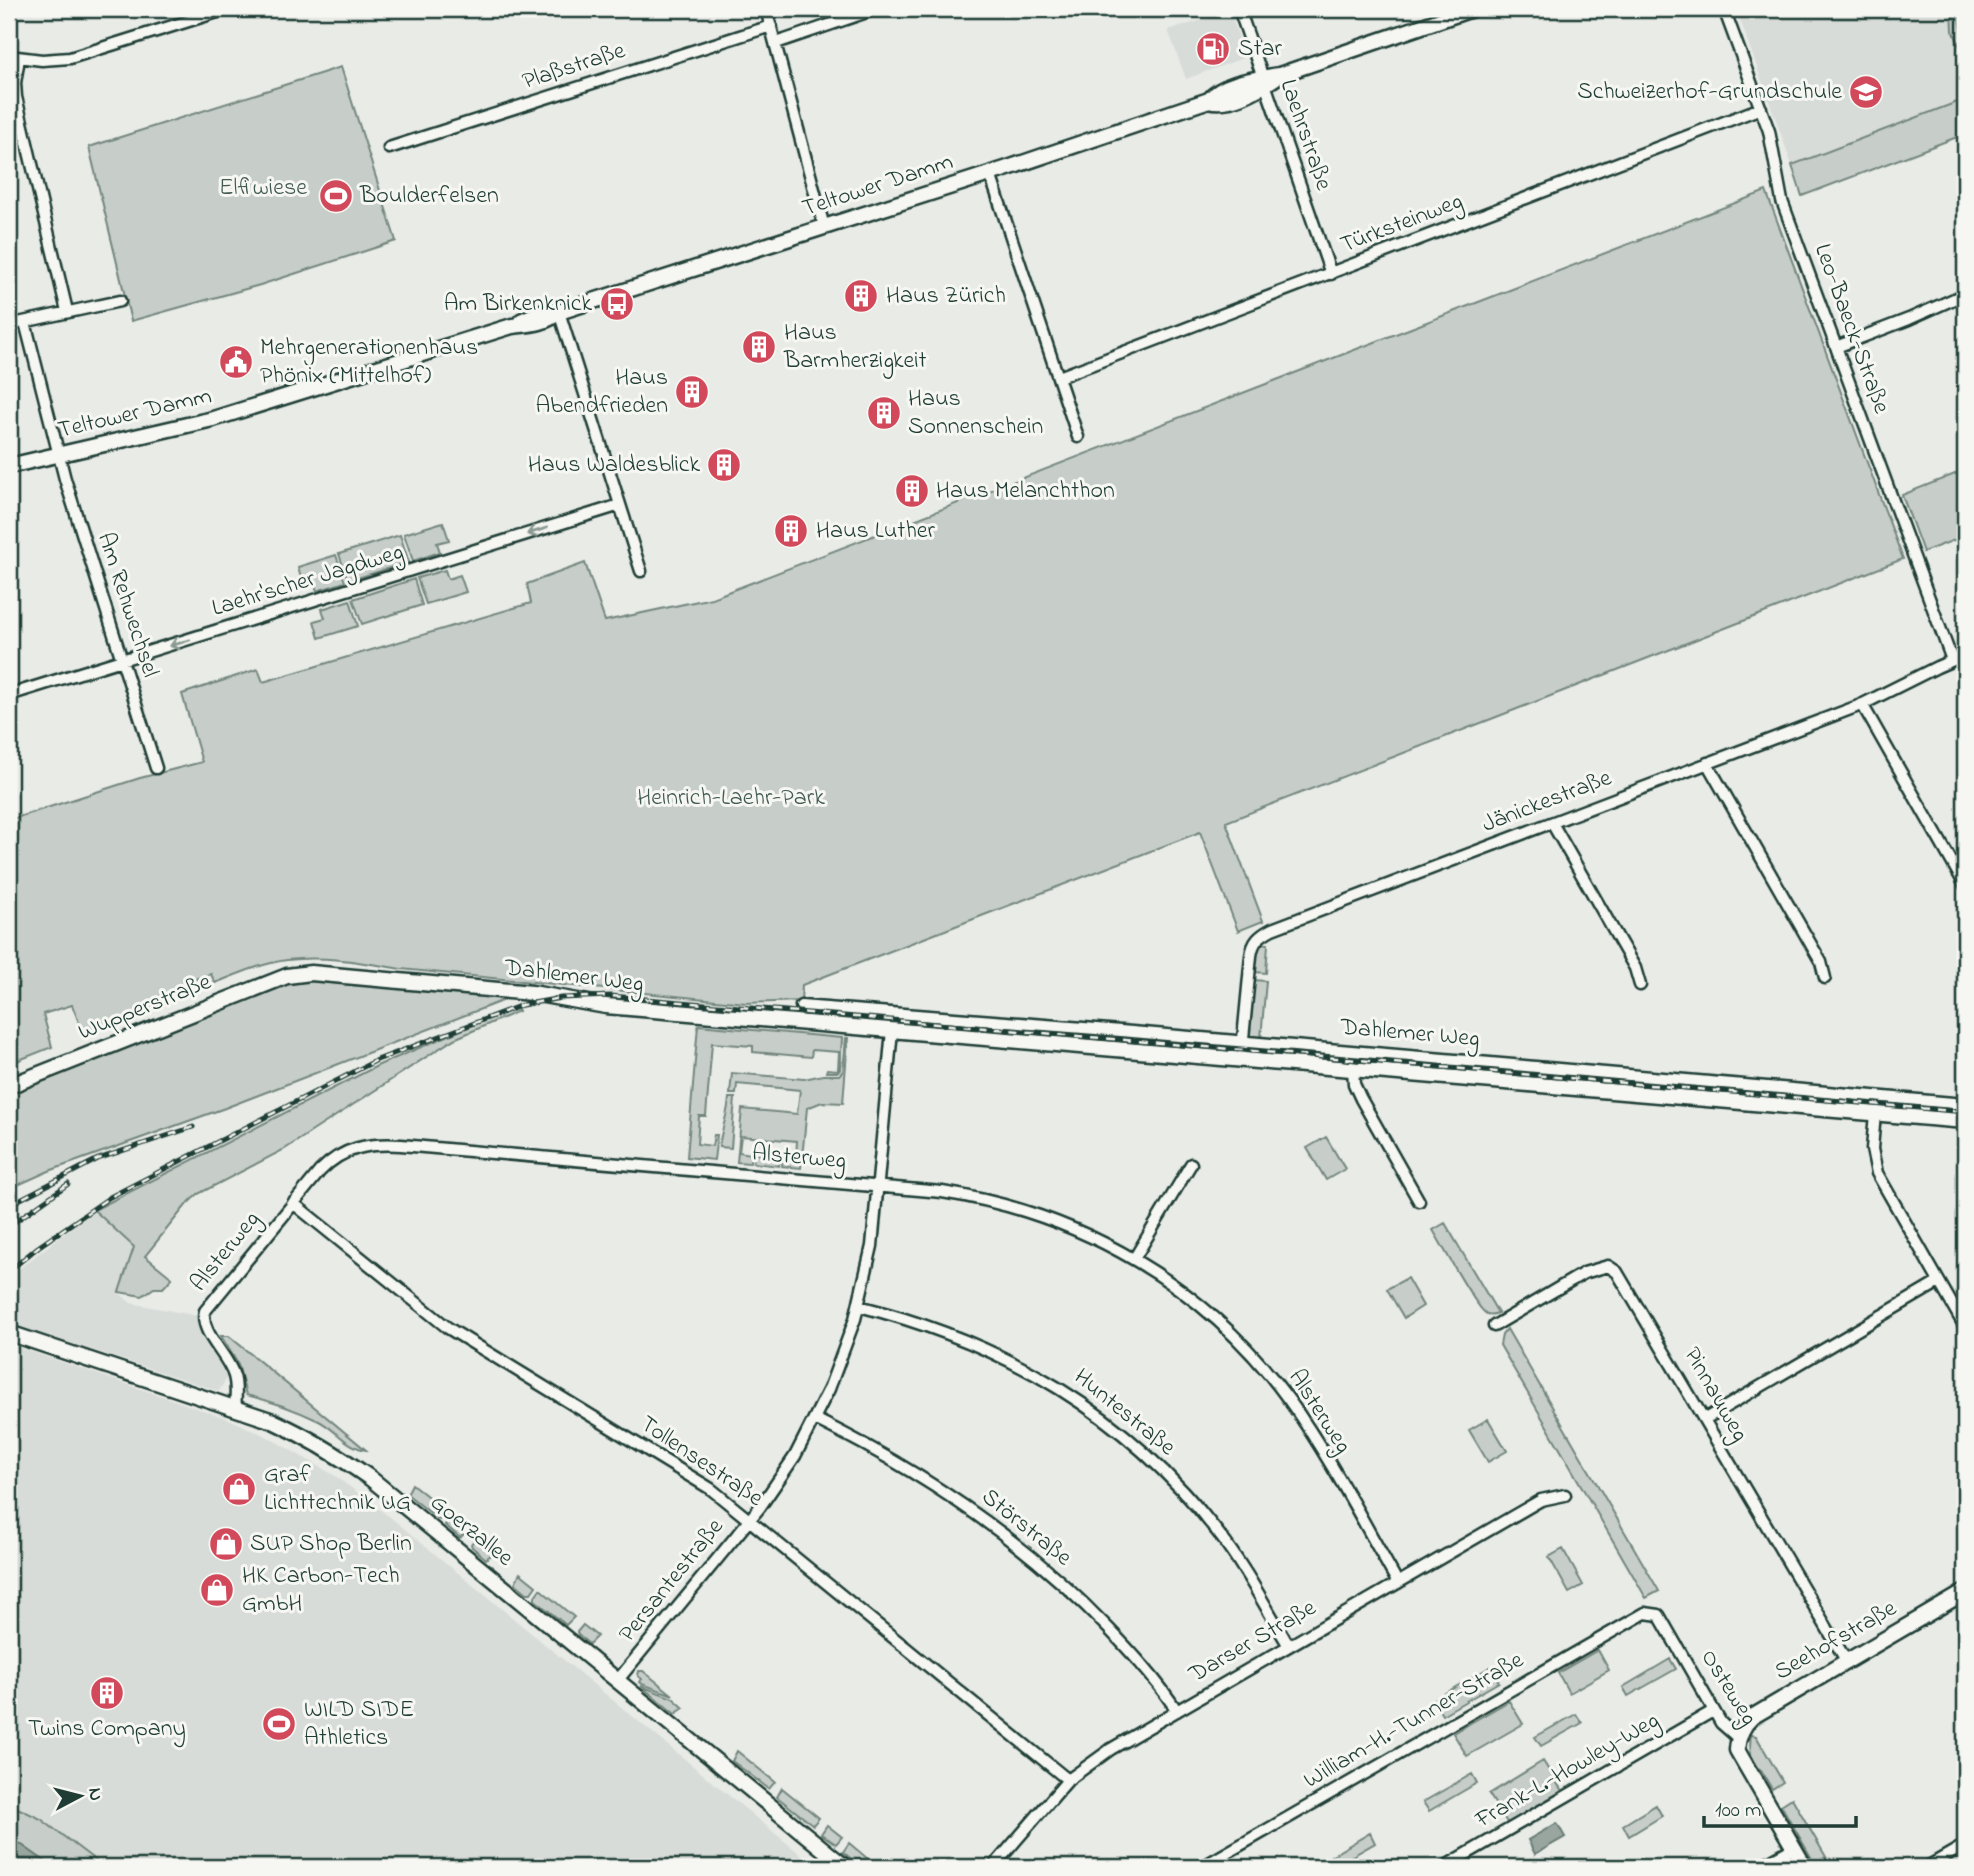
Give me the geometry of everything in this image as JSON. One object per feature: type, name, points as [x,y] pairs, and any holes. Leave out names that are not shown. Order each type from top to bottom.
[{"type":"main road","name":"Teltower Damm","points":[[9,466],[237,413],[512,326],[546,310],[559,312],[990,174],[1209,100],[1219,103],[1256,90],[1264,81],[1472,9]]},
{"type":"main road","name":"Dahlemer Weg","points":[[298,974],[325,974],[520,992],[606,1006],[1965,1121]]},
{"type":"main road","name":"Wupperstraße","points":[[9,1086],[287,976],[298,974]]},
{"type":"main road","name":"Goerzallee","points":[[9,1333],[273,1421],[310,1438],[370,1478],[845,1867]]},
{"type":"main road","name":"Seehofstraße","points":[[1737,1737],[1752,1717],[1965,1592]]},
{"type":"main road","name":"Osteweg","points":[[1737,1737],[1737,1749],[1805,1867]]},
{"type":"street","points":[[67,311],[16,97],[14,57],[49,60],[77,56],[227,9]]},
{"type":"street","points":[[766,9],[824,227]]},
{"type":"street","points":[[776,43],[876,9]]},
{"type":"street","name":"Laehrstraße","points":[[1239,9],[1331,274]]},
{"type":"street","name":"Leo-Baeck-Straße","points":[[1724,9],[1771,139],[1782,201],[1952,660]]},
{"type":"street","name":"Plaßstraße","points":[[389,148],[771,26]]},
{"type":"street","name":"Türksteinweg","points":[[1059,377],[1761,108]]},
{"type":"street","points":[[990,174],[1078,437]]},
{"type":"street","points":[[1836,347],[1965,294]]},
{"type":"street","points":[[9,325],[120,301]]},
{"type":"street","points":[[559,312],[641,571]]},
{"type":"street","name":"Am Rehwechsel","points":[[25,321],[58,455],[156,768]]},
{"type":"street","name":"Laehr'scher Jagdweg","points":[[9,695],[620,505]]},
{"type":"street","name":"Jänickestraße","points":[[1241,1060],[1251,956],[1259,936],[1863,704],[1965,655]]},
{"type":"street","points":[[1863,704],[1965,885]]},
{"type":"street","points":[[1707,764],[1821,962],[1825,978]]},
{"type":"street","points":[[1552,823],[1635,968],[1640,985]]},
{"type":"street","name":"Dahlemer Weg","points":[[801,1006],[1965,1104]]},
{"type":"street","points":[[844,1026],[845,1009]]},
{"type":"street","points":[[921,1033],[922,1015]]},
{"type":"street","points":[[1008,1040],[1010,1023]]},
{"type":"street","points":[[1090,1047],[1092,1029]]},
{"type":"street","name":"Persantestraße","points":[[617,1681],[750,1519],[790,1463],[815,1419],[843,1354],[859,1306],[872,1246],[892,1030]]},
{"type":"street","points":[[1108,1049],[1110,1030]]},
{"type":"street","points":[[1139,1051],[1140,1033]]},
{"type":"street","points":[[1171,1054],[1172,1036]]},
{"type":"street","points":[[1194,1056],[1195,1038]]},
{"type":"street","name":"Dahlemer Weg","points":[[1310,1066],[1311,1048]]},
{"type":"street","name":"Dahlemer Weg","points":[[1504,1082],[1506,1065]]},
{"type":"street","points":[[1544,1085],[1545,1068]]},
{"type":"street","points":[[1353,1069],[1354,1084],[1360,1099],[1419,1201]]},
{"type":"street","points":[[1648,1094],[1650,1076]]},
{"type":"street","points":[[1723,1100],[1724,1084]]},
{"type":"street","points":[[1783,1105],[1784,1089]]},
{"type":"street","points":[[1818,1108],[1819,1092]]},
{"type":"street","points":[[1879,1097],[1872,1149],[1874,1166],[1939,1282],[1961,1308],[1965,1327]]},
{"type":"street","points":[[1942,1119],[1944,1102]]},
{"type":"street","name":"Alsterweg","points":[[235,1409],[234,1376],[205,1326],[205,1311],[326,1164],[355,1147],[378,1144],[879,1186],[979,1198],[1022,1209],[1091,1235],[1135,1259],[1173,1285],[1228,1330],[1274,1380],[1308,1428],[1398,1583]]},
{"type":"street","points":[[1135,1259],[1191,1164]]},
{"type":"street","name":"Tollensestraße","points":[[293,1203],[448,1328],[684,1471],[750,1519],[1068,1780]]},
{"type":"street","name":"Pinnauweg","points":[[1494,1326],[1584,1273],[1603,1267],[1613,1269],[1624,1280],[1846,1662]]},
{"type":"street","points":[[1705,1419],[1939,1282]]},
{"type":"street","name":"Huntestraße","points":[[859,1306],[924,1324],[984,1347],[1042,1377],[1107,1420],[1174,1481],[1220,1534],[1252,1581],[1289,1646]]},
{"type":"street","name":"Störstraße","points":[[815,1419],[936,1485],[1023,1549],[1105,1625],[1177,1711]]},
{"type":"street","name":"Darser Straße","points":[[993,1867],[1068,1780],[1111,1749],[1541,1500],[1565,1495]]},
{"type":"street","name":"Osteweg","points":[[1648,1612],[1659,1615],[1713,1711],[1721,1723],[1737,1737]]},
{"type":"street","name":"William-H.-Tunner-Straße","points":[[1202,1867],[1648,1612]]},
{"type":"street","name":"Frank-L.-Howley-Weg","points":[[1444,1867],[1713,1711]]},
{"type":"street","points":[[1927,1867],[1965,1845]]},
{"type":"street","points":[[1759,1867],[1793,1848]]},
{"type":"shaded area","name":"Schweizerhof-Grundschule","points":[[1736,9],[1965,9],[1965,99],[1792,165]]},
{"type":"shaded area","points":[[1230,12],[1246,57],[1186,79],[1168,30]]},
{"type":"shaded area","points":[[94,1210],[134,1247],[119,1293],[131,1303],[198,1316],[201,1329],[228,1376],[219,1391],[9,1323],[9,1280],[15,1272]]},
{"type":"shaded area","points":[[9,1344],[229,1419],[268,1437],[334,1475],[390,1517],[816,1867],[104,1867],[41,1819],[9,1804]]},
{"type":"shaded area","points":[[1557,1823],[1565,1837],[1535,1854],[1528,1840]]},
{"type":"shaded area","points":[[9,1836],[53,1867],[9,1867]]},
{"type":"green space","points":[[1952,9],[1959,9],[1965,56],[1953,31]]},
{"type":"green space","name":"Elfiwiese","points":[[341,67],[396,241],[260,285],[131,321],[89,147]]},
{"type":"green space","points":[[1965,99],[1965,134],[1802,196],[1792,165]]},
{"type":"green space","name":"Heinrich-Laehr-Park","points":[[1766,191],[1903,559],[1226,822],[1263,921],[1238,931],[1200,832],[802,985],[801,1001],[746,1003],[401,969],[345,960],[287,960],[251,969],[215,983],[211,974],[195,979],[196,985],[159,997],[161,1005],[84,1035],[72,1005],[43,1014],[52,1047],[9,1064],[9,820],[140,778],[202,762],[182,694],[258,669],[263,682],[531,603],[527,584],[585,563],[605,621],[712,598]]},
{"type":"green space","points":[[1965,470],[1965,536],[1923,552],[1902,495]]},
{"type":"green space","points":[[443,522],[449,540],[437,543],[440,552],[413,561],[404,534]]},
{"type":"green space","points":[[400,535],[409,562],[348,581],[339,554]]},
{"type":"green space","points":[[336,555],[345,582],[317,591],[314,582],[303,586],[298,567]]},
{"type":"green space","points":[[445,570],[448,579],[460,575],[466,592],[426,604],[417,578]]},
{"type":"green space","points":[[414,579],[422,605],[362,624],[353,599]]},
{"type":"green space","points":[[350,600],[358,626],[319,638],[314,621],[325,618],[322,609]]},
{"type":"green space","points":[[1261,943],[1268,944],[1266,973],[1254,972]]},
{"type":"green space","points":[[309,978],[512,997],[225,1108],[49,1171],[9,1189],[9,1092]]},
{"type":"green space","points":[[1253,980],[1266,981],[1261,1038],[1249,1037]]},
{"type":"green space","points":[[518,1009],[519,1011],[454,1039],[285,1149],[198,1194],[145,1256],[172,1278],[163,1288],[154,1288],[142,1296],[119,1292],[134,1247],[94,1210],[379,1065],[494,1016]]},
{"type":"green space","points":[[698,1025],[842,1038],[840,1070],[826,1072],[827,1069],[838,1070],[839,1052],[812,1050],[811,1057],[753,1052],[753,1046],[712,1043],[706,1116],[699,1116],[697,1144],[712,1146],[714,1135],[717,1135],[714,1160],[687,1157]]},
{"type":"green space","points":[[846,1038],[843,1103],[822,1102],[807,1108],[801,1168],[782,1166],[783,1157],[796,1158],[797,1141],[741,1136],[739,1152],[751,1154],[750,1163],[737,1162],[742,1109],[797,1114],[800,1090],[737,1084],[736,1094],[730,1094],[732,1073],[804,1079],[839,1075],[843,1071]]},
{"type":"green space","points":[[1259,1046],[1304,1051],[1306,1059],[1254,1056],[1254,1048],[1258,1049]]},
{"type":"green space","points":[[1322,1052],[1326,1055],[1495,1068],[1501,1071],[1501,1075],[1314,1059],[1316,1053]]},
{"type":"green space","points":[[1550,1073],[1643,1080],[1646,1087],[1548,1079]]},
{"type":"green space","points":[[1654,1081],[1659,1084],[1719,1090],[1718,1093],[1654,1088]]},
{"type":"green space","points":[[1728,1088],[1779,1094],[1779,1099],[1726,1094]]},
{"type":"green space","points":[[1823,1095],[1874,1101],[1874,1107],[1822,1104]]},
{"type":"green space","points":[[729,1098],[735,1098],[731,1148],[719,1147]]},
{"type":"green space","points":[[1883,1100],[1938,1106],[1940,1113],[1882,1109]]},
{"type":"green space","points":[[1326,1137],[1345,1169],[1326,1180],[1307,1148]]},
{"type":"green space","points":[[754,1154],[780,1157],[779,1166],[753,1163]]},
{"type":"green space","points":[[1445,1223],[1498,1313],[1488,1314],[1482,1310],[1460,1276],[1433,1230]]},
{"type":"green space","points":[[1407,1278],[1423,1306],[1404,1318],[1387,1289]]},
{"type":"green space","points":[[1507,1329],[1659,1591],[1646,1598],[1500,1345],[1502,1335]]},
{"type":"green space","points":[[221,1336],[229,1336],[366,1450],[353,1446],[325,1424],[310,1417],[246,1395],[238,1364]]},
{"type":"green space","points":[[1488,1419],[1507,1451],[1488,1462],[1469,1430]]},
{"type":"green space","points":[[412,1484],[447,1512],[442,1519],[439,1520],[407,1494]]},
{"type":"green space","points":[[450,1515],[468,1530],[460,1538],[445,1525]]},
{"type":"green space","points":[[477,1537],[494,1552],[486,1559],[472,1547],[471,1544]]},
{"type":"green space","points":[[1563,1549],[1583,1585],[1569,1593],[1549,1557]]},
{"type":"green space","points":[[520,1573],[536,1586],[531,1593],[527,1593],[515,1583]]},
{"type":"green space","points":[[540,1589],[574,1617],[566,1625],[535,1600]]},
{"type":"green space","points":[[583,1625],[597,1636],[589,1644],[577,1632]]},
{"type":"green space","points":[[1598,1650],[1609,1670],[1569,1693],[1558,1673]]},
{"type":"green space","points":[[1670,1659],[1676,1669],[1628,1696],[1623,1687]]},
{"type":"green space","points":[[1490,1667],[1499,1682],[1442,1715],[1433,1700]]},
{"type":"green space","points":[[639,1671],[643,1671],[673,1695],[642,1684]]},
{"type":"green space","points":[[641,1686],[673,1698],[684,1708],[675,1714]]},
{"type":"green space","points":[[1509,1701],[1523,1724],[1467,1756],[1453,1733]]},
{"type":"green space","points":[[1576,1714],[1582,1723],[1541,1746],[1535,1737]]},
{"type":"green space","points":[[1751,1735],[1756,1736],[1783,1782],[1772,1789],[1760,1769],[1753,1763],[1750,1751]]},
{"type":"green space","points":[[737,1751],[775,1782],[769,1789],[732,1761]]},
{"type":"green space","points":[[1543,1761],[1562,1791],[1508,1824],[1489,1794]]},
{"type":"green space","points":[[1472,1774],[1477,1783],[1429,1811],[1423,1802]]},
{"type":"green space","points":[[782,1788],[819,1818],[813,1825],[777,1797]]},
{"type":"green space","points":[[1792,1798],[1826,1857],[1815,1864],[1781,1805]]},
{"type":"green space","points":[[9,1804],[41,1819],[104,1867],[53,1867],[9,1836]]},
{"type":"green space","points":[[1656,1805],[1662,1816],[1629,1836],[1623,1825]]},
{"type":"green space","points":[[827,1825],[842,1837],[836,1844],[821,1834]]},
{"type":"green space","points":[[1370,1833],[1375,1843],[1333,1867],[1324,1867],[1321,1862]]},
{"type":"green space","points":[[849,1843],[868,1859],[860,1866],[843,1852]]},
{"type":"railway","points":[[9,1271],[38,1247],[110,1197],[377,1060],[522,1005],[561,998],[611,996],[1965,1112]]},
{"type":"railway","points":[[9,1205],[98,1159],[193,1127]]},
{"type":"railway","points":[[9,1226],[68,1184]]},
{"type":"place","name":"Star","points":[[1213,49]]},
{"type":"place","name":"Schweizerhof-Grundschule","points":[[1866,92]]},
{"type":"place","name":"Boulderfelsen","points":[[336,196]]},
{"type":"place","name":"Haus Zürich","points":[[861,296]]},
{"type":"place","name":"Am Birkenknick","points":[[617,304]]},
{"type":"place","name":"Haus Barmherzigkeit","points":[[759,347]]},
{"type":"place","name":"Mehrgenerationenhaus Phönix (Mittelhof)","points":[[236,362]]},
{"type":"place","name":"Haus Abendfrieden","points":[[692,392]]},
{"type":"place","name":"Haus Sonnenschein","points":[[884,413]]},
{"type":"place","name":"Haus Waldesblick","points":[[724,465]]},
{"type":"place","name":"Haus Melanchthon","points":[[912,491]]},
{"type":"place","name":"Haus Luther","points":[[791,531]]},
{"type":"place","name":"Graf Lichttechnik UG","points":[[239,1489]]},
{"type":"place","name":"SUP Shop Berlin","points":[[226,1544]]},
{"type":"place","name":"HK Carbon-Tech GmbH","points":[[217,1590]]},
{"type":"place","name":"Twins Company","points":[[107,1693]]},
{"type":"place","name":"WILD SIDE Athletics","points":[[279,1724]]}]
